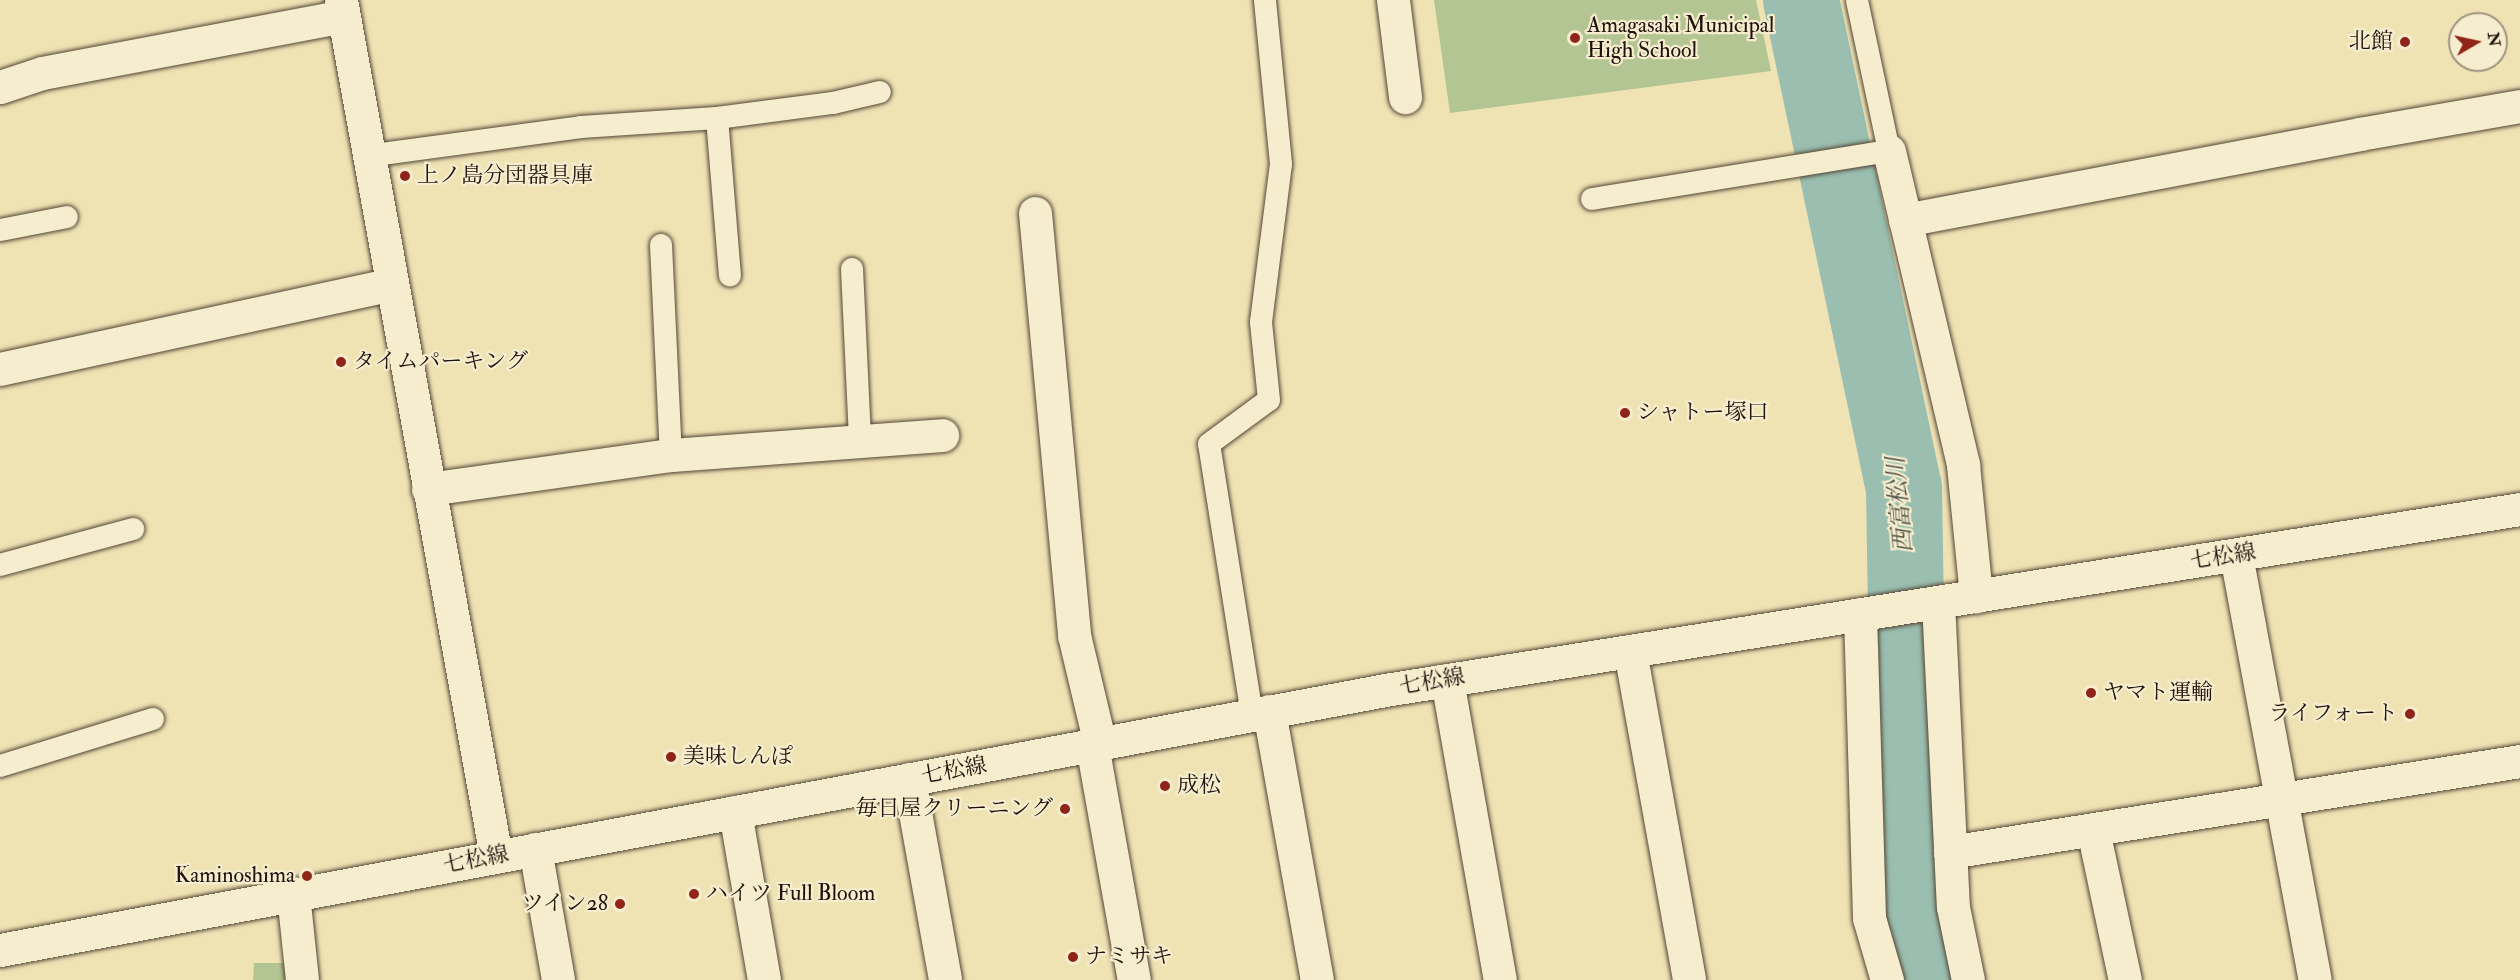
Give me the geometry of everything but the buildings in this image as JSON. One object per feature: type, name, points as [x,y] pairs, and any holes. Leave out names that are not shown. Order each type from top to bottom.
[{"type":"street","points":[[1393,0],[1405,97]]},
{"type":"street","points":[[0,87],[42,73],[342,8],[390,285],[496,856]]},
{"type":"street","points":[[1905,220],[2520,106]]},
{"type":"street","points":[[1878,154],[1905,220],[1963,465],[1976,596]]},
{"type":"street","points":[[1035,213],[1042,265],[1064,557],[1074,635],[1096,744],[1134,980]]},
{"type":"street","points":[[0,369],[390,285]]},
{"type":"street","points":[[428,489],[671,455],[942,435]]},
{"type":"street","name":"七松線","points":[[0,950],[1447,680],[2520,509]]},
{"type":"street","points":[[2236,555],[2314,980]]},
{"type":"street","points":[[1932,603],[1953,907],[1968,980]]},
{"type":"street","points":[[1867,613],[1869,918],[1887,980]]},
{"type":"street","points":[[1630,651],[1689,980]]},
{"type":"street","points":[[1447,680],[1500,980]]},
{"type":"street","points":[[1261,713],[1317,980]]},
{"type":"street","points":[[1950,852],[2281,801],[2520,761]]},
{"type":"street","points":[[909,779],[945,980]]},
{"type":"street","points":[[735,812],[764,980]]},
{"type":"street","points":[[2093,830],[2124,980]]},
{"type":"street","points":[[535,849],[558,980]]},
{"type":"street","points":[[293,894],[302,980]]},
{"type":"lane","points":[[1261,713],[1209,444],[1269,400],[1261,322],[1281,164],[1265,0]]},
{"type":"lane","points":[[1592,198],[1807,167],[1878,154],[1857,0]]},
{"type":"lane","points":[[367,156],[581,127],[717,118],[833,103],[880,92]]},
{"type":"lane","points":[[717,118],[730,275]]},
{"type":"lane","points":[[0,230],[67,217]]},
{"type":"lane","points":[[661,245],[671,455]]},
{"type":"lane","points":[[852,270],[860,440]]},
{"type":"lane","points":[[0,565],[133,529]]},
{"type":"lane","points":[[0,766],[153,719]]},
{"type":"green space","name":"Amagasaki Municipal High School","points":[[1434,0],[1756,0],[1771,71],[1450,113]]},
{"type":"green space","points":[[254,963],[290,963],[292,980],[253,980]]},
{"type":"waterway","name":"西富松川","points":[[1801,0],[1904,487],[1911,912],[1932,980]]},
{"type":"place","name":"Amagasaki Municipal High School","points":[[1575,38]]},
{"type":"place","name":"北館","points":[[2405,42]]},
{"type":"place","name":"上ノ島分団器具庫","points":[[405,176]]},
{"type":"place","name":"タイムパーキング","points":[[341,362]]},
{"type":"place","name":"シャトー塚口","points":[[1625,413]]},
{"type":"place","name":"ヤマト運輸","points":[[2091,693]]},
{"type":"place","name":"ライフォート","points":[[2410,714]]},
{"type":"place","name":"美味しんぽ","points":[[671,757]]},
{"type":"place","name":"成松","points":[[1165,786]]},
{"type":"place","name":"毎日屋クリーニング","points":[[1065,809]]},
{"type":"place","name":"Kaminoshima","points":[[307,876]]},
{"type":"place","name":"ハイツ Full Bloom","points":[[694,894]]},
{"type":"place","name":"ツイン28","points":[[620,904]]},
{"type":"place","name":"ナミサキ","points":[[1073,957]]}]
